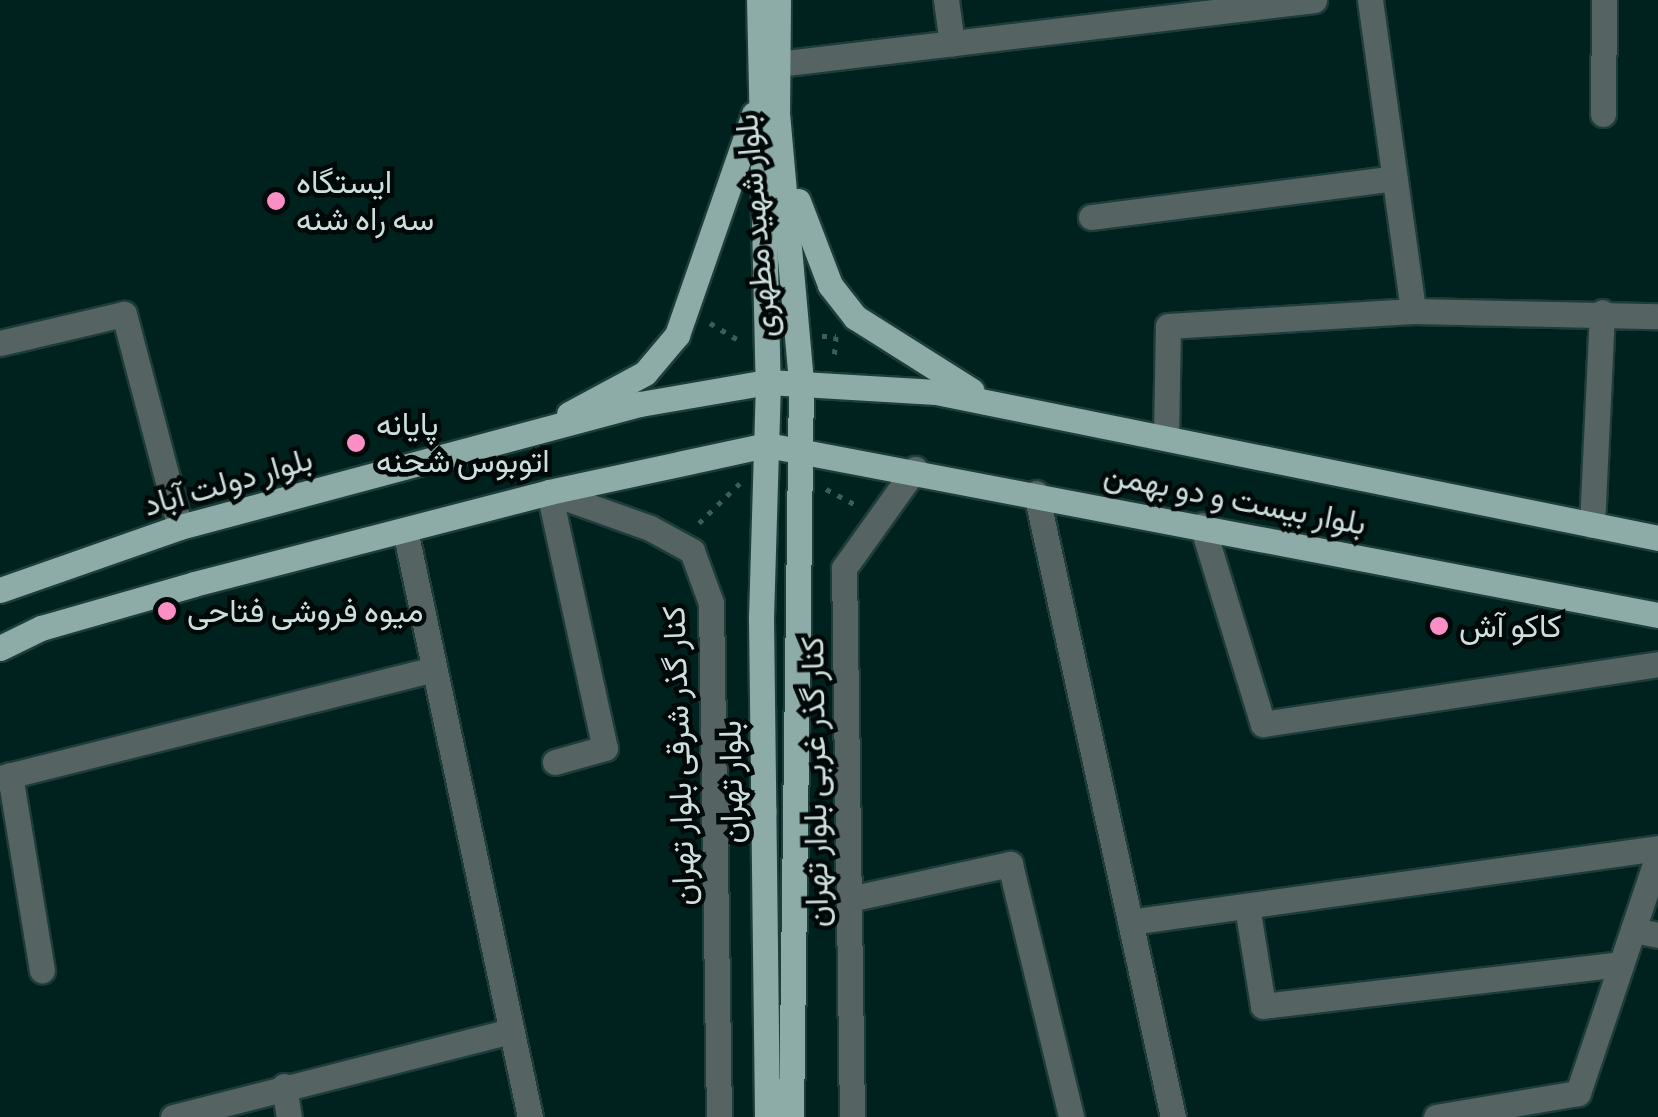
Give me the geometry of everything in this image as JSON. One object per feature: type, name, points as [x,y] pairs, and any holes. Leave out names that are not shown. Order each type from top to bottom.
[{"type":"main road","name":"بلوار شهید مطهری","points":[[763,1],[778,64],[768,101],[801,382],[800,447]]},
{"type":"main road","name":"بلوار شهید مطهری","points":[[763,1],[768,101],[767,446]]},
{"type":"main road","points":[[768,101],[804,230],[830,285],[886,341],[994,404]]},
{"type":"main road","points":[[530,435],[645,372],[677,335],[768,101]]},
{"type":"main road","name":"بلوار بیست و دو بهمن","points":[[768,382],[936,392],[1658,538]]},
{"type":"main road","name":"بلوار دولت آباد","points":[[0,590],[180,527],[640,404],[768,382]]},
{"type":"main road","points":[[0,648],[41,628],[549,492],[767,446]]},
{"type":"main road","name":"بلوار بیست و دو بهمن","points":[[767,446],[800,447],[1658,615]]},
{"type":"main road","name":"بلوار تهران","points":[[767,446],[767,1117]]},
{"type":"main road","name":"بلوار تهران","points":[[791,1117],[800,447]]},
{"type":"street","points":[[946,0],[952,44]]},
{"type":"street","points":[[778,64],[952,44],[1138,10],[1314,0]]},
{"type":"street","points":[[1370,0],[1413,311]]},
{"type":"street","points":[[1603,114],[1604,0]]},
{"type":"street","points":[[1092,217],[1395,178]]},
{"type":"street","points":[[1166,438],[1168,326],[1413,311],[1658,316]]},
{"type":"street","points":[[1592,525],[1602,312]]},
{"type":"street","points":[[0,343],[124,314],[180,527]]},
{"type":"street","name":"کنار گذر غربی بلوار تهران","points":[[852,1117],[844,568],[915,469]]},
{"type":"street","points":[[549,492],[605,748],[555,762]]},
{"type":"street","name":"کنار گذر شرقی بلوار تهران","points":[[549,492],[650,528],[692,551],[711,603],[719,1117]]},
{"type":"street","points":[[1036,493],[1172,1117]]},
{"type":"street","points":[[1202,525],[1263,724],[1658,664]]},
{"type":"street","points":[[405,530],[507,1032],[530,1117]]},
{"type":"street","points":[[42,970],[5,777],[434,669]]},
{"type":"street","points":[[714,812],[764,811]]},
{"type":"street","points":[[1130,922],[1658,851],[1646,932],[1621,964],[1578,1094],[1436,1117]]},
{"type":"street","points":[[849,899],[1010,864],[1071,1117]]},
{"type":"street","points":[[1247,906],[1264,1006],[1621,964]]},
{"type":"street","points":[[173,1117],[217,1111],[284,1086],[507,1032]]},
{"type":"street","points":[[284,1086],[290,1117]]},
{"type":"place","name":"ایستگاه سه راه شنه","points":[[276,201]]},
{"type":"place","name":"پایانه اتوبوس شحنه","points":[[356,443]]},
{"type":"place","name":"میوه فروشی فتاحی","points":[[167,611]]},
{"type":"place","name":"کاکو آش","points":[[1439,626]]}]
